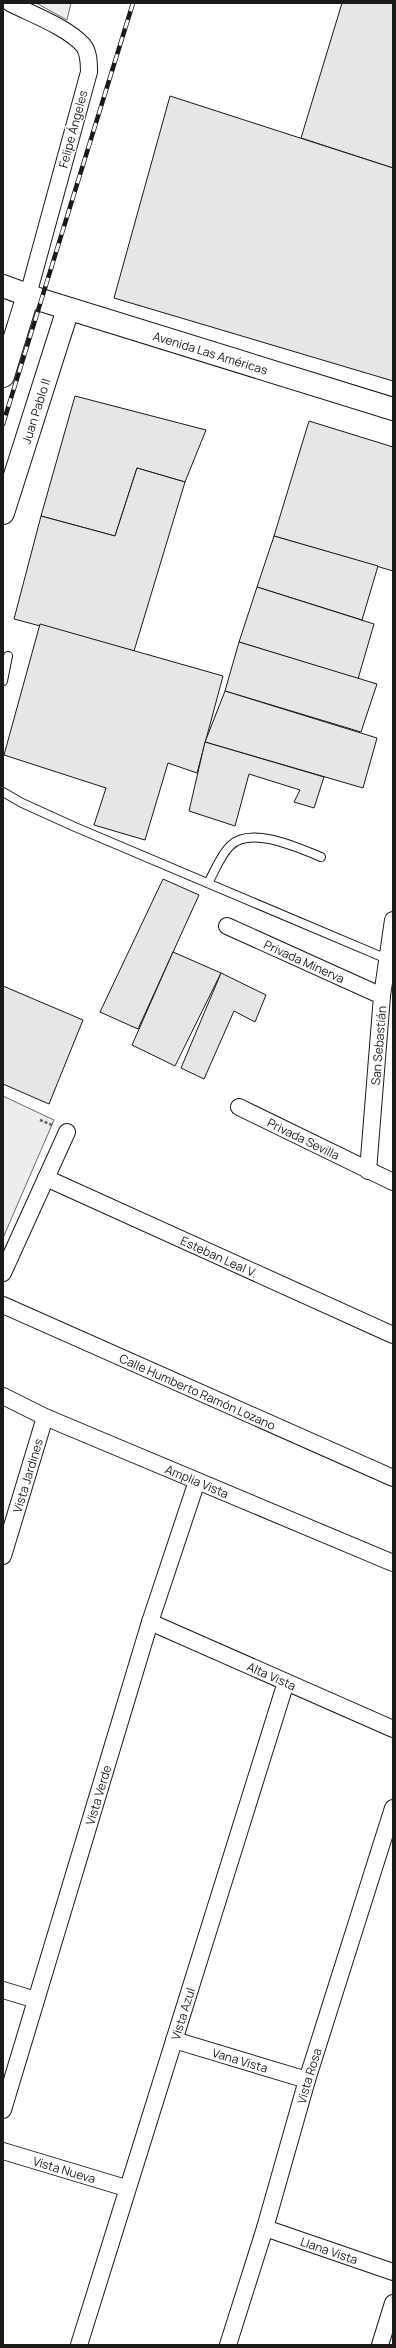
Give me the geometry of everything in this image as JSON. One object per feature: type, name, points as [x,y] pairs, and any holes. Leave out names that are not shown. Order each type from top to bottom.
[{"type":"main road","points":[[3,286],[28,295],[11,328],[3,376]]},
{"type":"main road","name":"Avenida Las Américas","points":[[28,295],[68,309],[393,409]]},
{"type":"main road","name":"Juan Pablo II","points":[[3,513],[68,309]]},
{"type":"street","name":"Felipe Ángeles","points":[[10,3],[69,34],[83,46],[88,58],[89,72],[28,295]]},
{"type":"street","name":"San Sebastián","points":[[368,1171],[382,996],[393,921]]},
{"type":"street","name":"Privada Minerva","points":[[227,926],[382,996]]},
{"type":"street","name":"Privada Sevilla","points":[[239,1107],[393,1182]]},
{"type":"street","points":[[3,1273],[67,1132]]},
{"type":"street","name":"Esteban Leal V.","points":[[46,1178],[393,1335]]},
{"type":"street","name":"Calle Humberto Ramón Lozano","points":[[3,1305],[393,1478]]},
{"type":"street","name":"Amplia Vista","points":[[3,1396],[46,1417],[197,1482],[393,1563]]},
{"type":"street","name":"Vista Jardines","points":[[3,1556],[46,1417]]},
{"type":"street","name":"Vista Verde","points":[[3,2110],[150,1622],[197,1482]]},
{"type":"street","name":"Alta Vista","points":[[150,1622],[393,1729]]},
{"type":"street","name":"Vista Azul","points":[[79,2345],[126,2188],[286,1682]]},
{"type":"street","name":"Vista Rosa","points":[[228,2345],[265,2228],[306,2080],[393,1808]]},
{"type":"street","points":[[3,1990],[36,2000]]},
{"type":"street","name":"Vana Vista","points":[[174,2040],[306,2080]]},
{"type":"street","name":"Vista Nueva","points":[[3,2151],[126,2188]]},
{"type":"street","name":"Llana Vista","points":[[265,2228],[393,2272]]},
{"type":"street","points":[[380,2345],[393,2303]]},
{"type":"lane","points":[[3,681],[8,656]]},
{"type":"lane","points":[[3,792],[22,803],[68,824],[387,959]]},
{"type":"lane","points":[[208,883],[223,854],[231,844],[242,840],[258,838],[270,839],[321,857]]},
{"type":"shaded area","points":[[36,3],[71,3],[67,20]]},
{"type":"shaded area","points":[[3,1096],[54,1120],[3,1238]]},
{"type":"building","points":[[342,3],[393,3],[393,168],[301,138]]},
{"type":"building","points":[[170,96],[393,168],[393,381],[114,298]]},
{"type":"building","points":[[75,396],[206,430],[185,482],[137,468],[115,536],[41,516]]},
{"type":"building","points":[[309,421],[393,447],[393,571],[274,536]]},
{"type":"building","points":[[137,468],[185,482],[134,651],[14,619],[41,516],[115,536]]},
{"type":"building","points":[[274,536],[378,566],[362,620],[257,587]]},
{"type":"building","points":[[257,587],[374,624],[358,679],[239,642]]},
{"type":"building","points":[[40,624],[223,676],[197,773],[168,763],[145,840],[94,825],[106,788],[4,755]]},
{"type":"building","points":[[239,642],[377,684],[361,732],[225,691]]},
{"type":"building","points":[[225,691],[377,738],[363,788],[205,742]]},
{"type":"building","points":[[205,742],[324,777],[314,808],[294,802],[300,790],[249,774],[235,826],[189,811]]},
{"type":"building","points":[[163,879],[199,895],[138,1029],[100,1012]]},
{"type":"building","points":[[173,952],[221,973],[175,1066],[132,1045]]},
{"type":"building","points":[[221,973],[266,995],[255,1022],[234,1011],[204,1079],[181,1068]]},
{"type":"building","points":[[3,986],[83,1020],[49,1104],[3,1084]]},
{"type":"railway","points":[[3,424],[133,3]]}]
